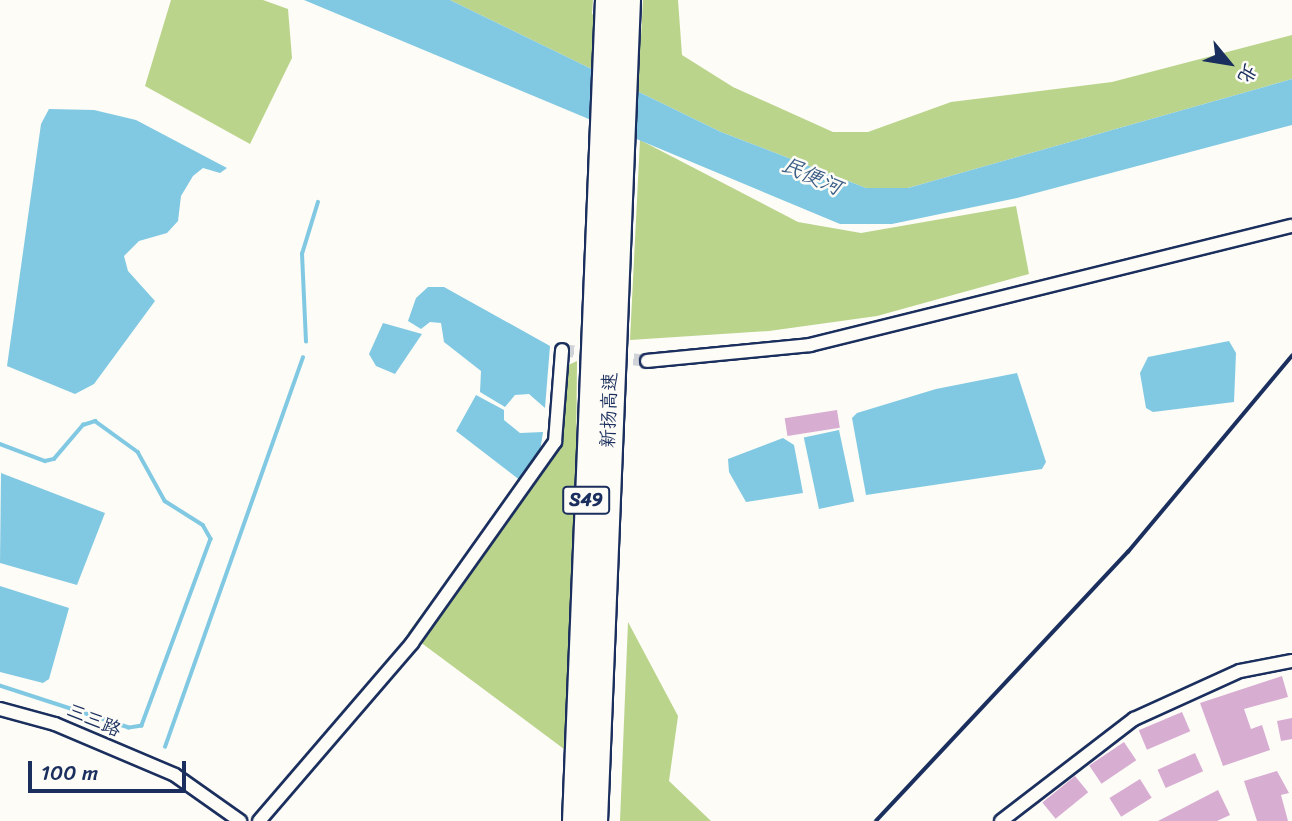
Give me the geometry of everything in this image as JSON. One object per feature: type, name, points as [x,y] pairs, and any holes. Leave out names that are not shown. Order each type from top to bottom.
[{"type":"highway","name":"新扬高速","points":[[595,821],[612,17],[628,0]]},
{"type":"highway","name":"新扬高速","points":[[574,821],[607,183]]},
{"type":"street","points":[[647,361],[810,345],[1292,226]]},
{"type":"street","points":[[259,821],[412,643],[555,442],[562,350]]},
{"type":"street","points":[[1001,821],[1134,719],[1240,671],[1292,661]]},
{"type":"street","name":"三三路","points":[[0,709],[54,724],[175,775],[240,821]]},
{"type":"green space","points":[[171,0],[263,0],[288,9],[292,58],[250,144],[145,86]]},
{"type":"green space","points":[[450,0],[593,0],[592,14],[641,37],[643,0],[678,0],[682,55],[733,87],[833,132],[868,132],[951,102],[1112,82],[1292,35],[1292,79],[908,188],[866,188],[721,132]]},
{"type":"green space","points":[[640,140],[798,222],[861,233],[1016,206],[1029,274],[877,316],[769,331],[630,340]]},
{"type":"green space","points":[[577,361],[576,462],[564,749],[408,633],[513,490],[524,496],[560,446],[566,366]]},
{"type":"green space","points":[[628,622],[678,716],[669,781],[711,821],[620,821]]},
{"type":"water","name":"民便河","points":[[304,0],[450,0],[721,132],[866,188],[908,188],[1292,79],[1292,125],[1017,198],[892,224],[840,224]]},
{"type":"water","points":[[49,109],[94,110],[136,120],[227,168],[220,173],[203,168],[193,176],[181,196],[178,221],[167,233],[139,241],[124,256],[128,271],[155,301],[94,384],[75,394],[7,366],[41,124]]},
{"type":"water","points":[[428,287],[444,287],[550,346],[545,408],[529,394],[515,395],[505,407],[480,392],[481,371],[444,342],[441,323],[430,322],[421,329],[408,321],[416,298]]},
{"type":"water","points":[[383,323],[422,334],[395,374],[376,366],[369,354]]},
{"type":"water","points":[[1229,341],[1236,353],[1234,402],[1153,412],[1146,408],[1140,373],[1148,357]]},
{"type":"water","points":[[1017,373],[1046,462],[1042,469],[866,495],[852,418],[857,413],[936,389]]},
{"type":"water","points":[[476,395],[504,410],[504,420],[520,433],[543,432],[540,452],[521,481],[456,431]]},
{"type":"water","points":[[839,430],[854,501],[819,509],[804,437]]},
{"type":"water","points":[[783,438],[794,445],[803,493],[746,502],[729,472],[728,459]]},
{"type":"water","points":[[1,473],[105,513],[77,585],[0,563]]},
{"type":"water","points":[[0,586],[69,608],[49,679],[43,683],[0,672]]},
{"type":"building","points":[[837,410],[840,428],[787,436],[785,418]]},
{"type":"building","points":[[1282,676],[1288,697],[1244,709],[1251,729],[1262,725],[1270,750],[1223,766],[1200,703]]},
{"type":"building","points":[[1182,712],[1190,731],[1147,750],[1139,730]]},
{"type":"building","points":[[1292,718],[1292,739],[1281,741],[1277,721]]},
{"type":"building","points":[[1124,742],[1136,760],[1101,784],[1089,765]]},
{"type":"building","points":[[1195,753],[1203,771],[1166,788],[1158,770]]},
{"type":"building","points":[[1277,771],[1289,793],[1281,795],[1288,821],[1257,821],[1244,781]]},
{"type":"building","points":[[1075,776],[1088,792],[1056,819],[1042,802]]},
{"type":"building","points":[[1140,779],[1152,798],[1121,817],[1109,798]]},
{"type":"building","points":[[1218,790],[1230,815],[1217,821],[1158,821]]},
{"type":"waterway","points":[[306,342],[302,254],[318,202]]},
{"type":"waterway","points":[[165,747],[303,358]]},
{"type":"waterway","points":[[0,444],[45,461],[54,459],[83,425],[95,421],[138,452],[165,501],[203,525],[211,539],[142,726],[129,728],[0,686]]},
{"type":"tunnel","points":[[562,350],[647,361]]},
{"type":"railway","points":[[876,821],[1128,552],[1292,356]]}]
